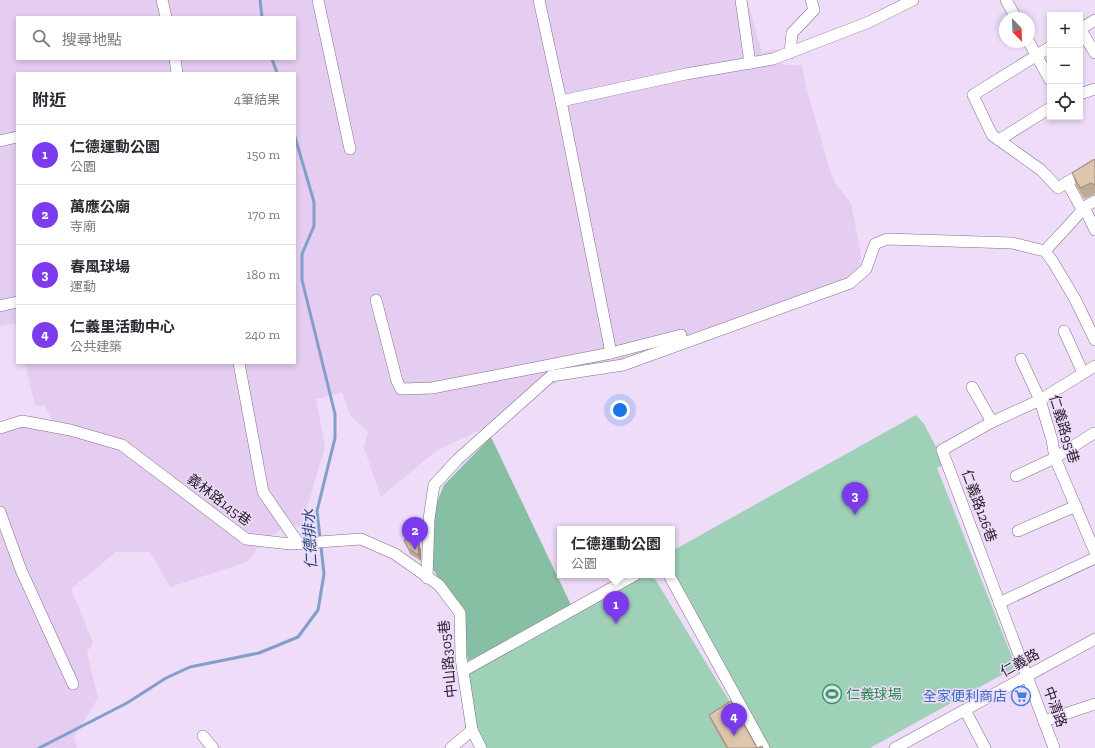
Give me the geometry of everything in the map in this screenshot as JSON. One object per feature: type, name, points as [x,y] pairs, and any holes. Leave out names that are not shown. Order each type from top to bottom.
[{"type":"street","points":[[162,0],[166,16]]},
{"type":"street","points":[[318,0],[350,149]]},
{"type":"street","points":[[539,0],[561,101],[611,353]]},
{"type":"street","points":[[741,0],[750,63]]},
{"type":"street","points":[[790,53],[792,33],[814,10],[811,0]]},
{"type":"street","points":[[561,101],[686,74],[773,59],[869,22],[913,0]]},
{"type":"street","points":[[1006,0],[1013,12]]},
{"type":"street","points":[[1083,27],[1095,20]]},
{"type":"street","points":[[1083,34],[1095,53]]},
{"type":"street","points":[[1032,48],[1047,74]]},
{"type":"street","points":[[1049,48],[973,95],[992,135],[1041,170],[1058,188],[1095,164]]},
{"type":"street","points":[[174,60],[178,72]]},
{"type":"street","points":[[1083,93],[1095,89]]},
{"type":"street","points":[[999,140],[1047,110]]},
{"type":"street","points":[[0,141],[16,137]]},
{"type":"street","points":[[1067,182],[1080,206],[1084,207],[1095,230]]},
{"type":"street","points":[[1045,251],[1075,217],[1083,211],[1084,207],[1095,201]]},
{"type":"street","points":[[427,578],[429,519],[434,485],[458,459],[551,376],[623,366],[850,283],[866,269],[875,244],[887,239],[1012,243],[1045,251],[1075,299],[1095,340]]},
{"type":"street","points":[[376,300],[397,381],[402,389],[432,388],[611,353],[681,335]]},
{"type":"street","points":[[0,306],[16,302]]},
{"type":"street","points":[[1064,331],[1083,373]]},
{"type":"street","name":"仁義路95巷","points":[[1021,359],[1040,400],[1052,440],[1055,458],[1095,552]]},
{"type":"street","points":[[239,364],[263,492],[299,544]]},
{"type":"street","name":"仁義路126巷","points":[[1028,676],[942,450],[992,422],[1040,400],[1095,366]]},
{"type":"street","points":[[972,387],[992,422]]},
{"type":"street","name":"義林路145巷","points":[[0,428],[22,422],[70,430],[122,445],[246,539],[299,544],[361,539],[395,554],[427,578]]},
{"type":"street","points":[[1016,476],[1055,458],[1094,433]]},
{"type":"street","points":[[1018,530],[1076,506]]},
{"type":"street","points":[[0,512],[21,570],[73,684]]},
{"type":"street","points":[[999,603],[1095,558]]},
{"type":"street","name":"中山路305巷","points":[[427,578],[439,585],[460,614],[463,672],[472,730],[481,748]]},
{"type":"street","points":[[463,672],[629,578]]},
{"type":"street","points":[[671,578],[764,748]]},
{"type":"street","name":"仁義路","points":[[895,748],[1095,639]]},
{"type":"street","name":"中清路","points":[[1028,676],[1054,748]]},
{"type":"street","points":[[1044,722],[1095,704]]},
{"type":"street","points":[[965,710],[985,748]]},
{"type":"street","points":[[451,748],[472,730]]},
{"type":"street","points":[[202,736],[213,748]]},
{"type":"shaded area","points":[[0,0],[747,0],[762,52],[781,49],[773,59],[785,65],[802,65],[805,83],[829,167],[835,183],[851,203],[861,255],[860,268],[847,278],[737,318],[668,348],[571,375],[530,396],[511,415],[436,451],[381,497],[364,448],[368,432],[350,415],[342,392],[316,399],[325,447],[301,527],[289,524],[262,542],[247,562],[170,587],[150,552],[116,552],[71,589],[93,643],[87,652],[98,698],[74,737],[77,748],[0,748],[0,428],[19,422],[52,420],[45,406],[35,405],[25,364],[296,364],[296,72],[16,72],[16,327],[15,323],[0,326]]},
{"type":"green space","points":[[916,415],[924,424],[945,464],[937,468],[1016,667],[870,748],[760,748],[665,578],[675,578],[675,549]]},
{"type":"green space","points":[[491,437],[572,607],[468,661],[460,614],[433,569],[435,507],[444,485]]},
{"type":"green space","points":[[633,578],[654,578],[758,748],[486,748],[469,706],[465,669]]},
{"type":"building","points":[[1095,159],[1095,185],[1091,183],[1080,188],[1072,173]]},
{"type":"building","points":[[415,536],[419,544],[418,555],[408,548],[404,540]]},
{"type":"building","points":[[731,701],[757,748],[728,748],[709,715]]},
{"type":"waterway","name":"仁德排水","points":[[260,0],[262,16]]},
{"type":"waterway","name":"仁德排水","points":[[272,60],[277,72]]},
{"type":"waterway","name":"仁德排水","points":[[39,748],[127,703],[166,678],[190,667],[259,653],[298,637],[318,610],[324,574],[317,511],[335,438],[335,414],[302,280],[302,254],[314,226],[314,202],[296,140]]},
{"type":"place","name":"春風球場","points":[[855,515]]},
{"type":"place","name":"萬應公廟","points":[[415,550]]},
{"type":"place","name":"仁德運動公園","points":[[616,624]]},
{"type":"place","name":"仁義球場","points":[[832,694]]},
{"type":"place","name":"全家便利商店","points":[[1021,696]]},
{"type":"place","name":"仁義里活動中心","points":[[734,736]]}]
